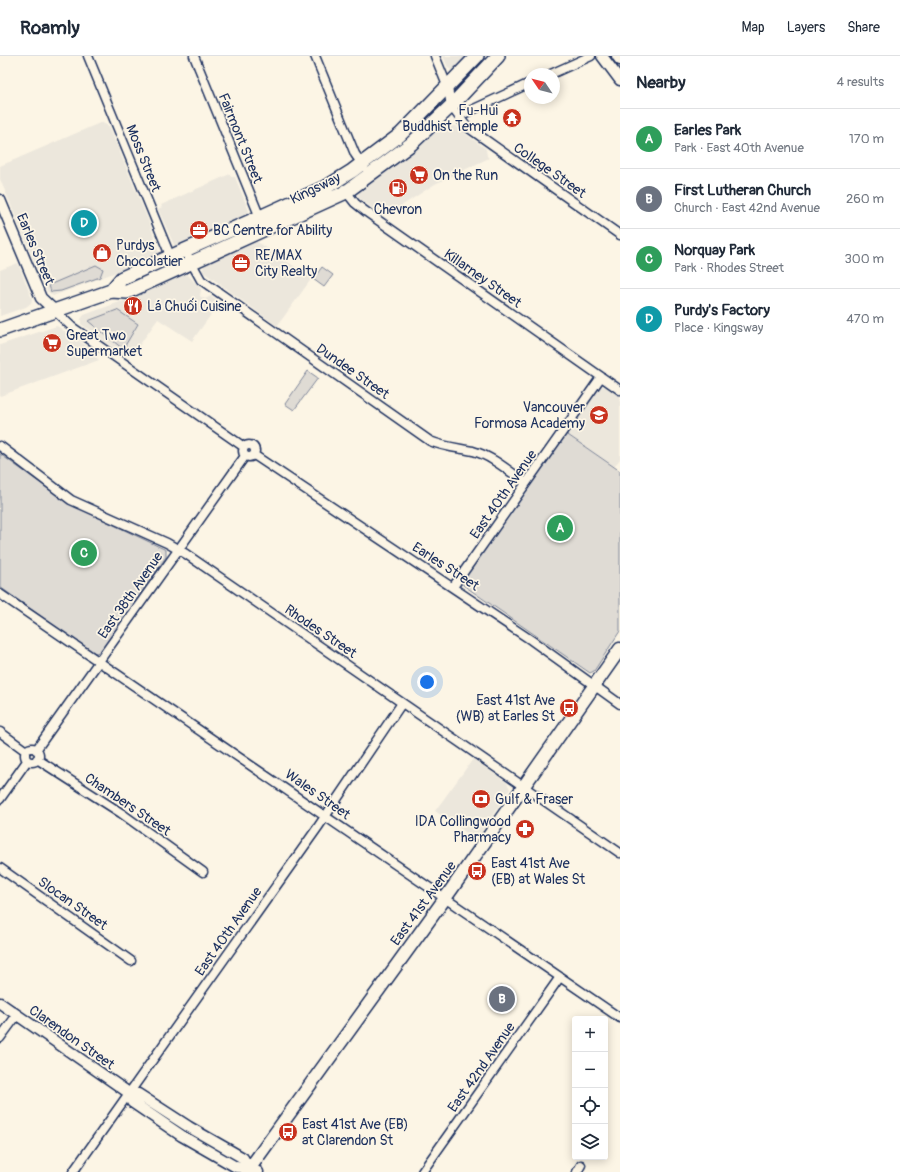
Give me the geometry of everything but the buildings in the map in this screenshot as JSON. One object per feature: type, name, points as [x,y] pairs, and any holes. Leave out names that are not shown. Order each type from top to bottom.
[{"type":"main road","name":"Kingsway","points":[[0,330],[111,291],[127,292],[191,263],[338,180],[362,165],[400,135],[448,88],[477,56]]},
{"type":"main road","name":"Kingsway","points":[[111,291],[122,278],[185,251],[346,192],[370,176],[455,111],[498,56]]},
{"type":"main road","name":"East 41st Avenue","points":[[251,1171],[446,898],[620,649]]},
{"type":"street","name":"Moss Street","points":[[88,56],[176,270]]},
{"type":"street","name":"Fairmont Street","points":[[194,56],[262,223]]},
{"type":"street","points":[[315,56],[355,154],[370,176]]},
{"type":"street","points":[[435,56],[448,88],[455,111],[524,85]]},
{"type":"street","points":[[560,70],[592,56]]},
{"type":"street","points":[[602,56],[620,80]]},
{"type":"street","points":[[617,56],[620,60]]},
{"type":"street","name":"College Street","points":[[455,111],[466,126],[620,235]]},
{"type":"street","name":"Killarney Street","points":[[338,180],[354,202],[620,390]]},
{"type":"street","name":"Earles Street","points":[[0,200],[41,298],[72,327],[244,447]]},
{"type":"street","name":"Dundee Street","points":[[185,251],[201,280],[430,441],[444,446],[474,451],[487,457],[526,483]]},
{"type":"street","name":"East 40th Avenue","points":[[453,587],[601,377]]},
{"type":"street","points":[[249,445],[253,446],[255,450],[254,454],[250,457],[245,456],[243,452],[244,447],[249,445]]},
{"type":"street","name":"Rhodes Street","points":[[0,446],[71,500],[178,550],[620,853]]},
{"type":"street","name":"Earles Street","points":[[254,454],[453,587],[620,704]]},
{"type":"street","name":"East 38th Avenue","points":[[36,750],[245,456]]},
{"type":"street","name":"Wales Street","points":[[0,594],[620,1018]]},
{"type":"street","name":"East 40th Avenue","points":[[73,1172],[325,815],[402,703]]},
{"type":"street","points":[[0,732],[26,751]]},
{"type":"street","points":[[26,751],[32,748],[38,753],[37,759],[34,762],[27,761]]},
{"type":"street","points":[[26,751],[25,755],[27,761]]},
{"type":"street","name":"Chambers Street","points":[[37,759],[121,813],[203,872]]},
{"type":"street","points":[[0,799],[27,761]]},
{"type":"street","name":"Slocan Street","points":[[0,868],[131,961]]},
{"type":"street","name":"East 42nd Avenue","points":[[422,1172],[560,977]]},
{"type":"street","name":"Clarendon Street","points":[[0,1003],[129,1094],[138,1094],[189,1127],[243,1158],[251,1171]]},
{"type":"street","points":[[0,1038],[17,1015]]},
{"type":"shaded area","points":[[443,56],[469,56],[453,71],[448,68]]},
{"type":"shaded area","points":[[102,122],[109,126],[151,227],[159,253],[156,257],[53,296],[47,291],[0,179],[0,166]]},
{"type":"shaded area","points":[[450,126],[455,126],[486,149],[487,156],[489,158],[435,184],[389,214],[386,212],[381,214],[360,199],[358,196],[360,190],[411,153],[432,134]]},
{"type":"shaded area","points":[[230,174],[231,177],[235,177],[249,211],[248,215],[175,247],[158,209],[162,207],[161,205]]},
{"type":"shaded area","points":[[256,241],[312,278],[277,326],[202,271],[205,264]]},
{"type":"shaded area","points":[[18,263],[32,299],[31,303],[26,307],[0,316],[0,270]]},
{"type":"shaded area","points":[[96,265],[103,269],[100,277],[61,291],[51,292],[49,285]]},
{"type":"shaded area","points":[[322,267],[333,275],[324,287],[313,279]]},
{"type":"shaded area","points":[[182,274],[188,275],[201,289],[200,296],[205,299],[211,296],[220,302],[192,341],[158,319],[133,354],[130,353],[125,356],[81,324],[81,319],[84,315],[128,299]]},
{"type":"shaded area","points":[[117,310],[138,324],[123,349],[88,321]]},
{"type":"shaded area","points":[[57,326],[97,353],[96,357],[99,360],[0,396],[0,345]]},
{"type":"shaded area","points":[[308,371],[318,378],[294,410],[285,404]]},
{"type":"shaded area","name":"Vancouver Formosa Academy","points":[[601,386],[607,387],[620,396],[620,459],[614,467],[565,433],[597,388]]},
{"type":"shaded area","points":[[565,433],[620,471],[620,631],[594,671],[590,673],[463,585],[465,577]]},
{"type":"shaded area","points":[[0,454],[68,503],[166,550],[166,557],[101,651],[96,653],[90,651],[0,587]]},
{"type":"shaded area","points":[[473,759],[507,783],[510,789],[480,834],[472,834],[471,836],[435,811]]},
{"type":"place","name":"Fu-Hui Buddhist Temple","points":[[512,118]]},
{"type":"place","name":"On the Run","points":[[419,175]]},
{"type":"place","name":"Chevron","points":[[398,188]]},
{"type":"place","name":"Purdy's Factory","points":[[84,223]]},
{"type":"place","name":"BC Centre for Ability","points":[[199,230]]},
{"type":"place","name":"Purdys Chocolatier","points":[[102,253]]},
{"type":"place","name":"RE/MAX City Realty","points":[[241,263]]},
{"type":"place","name":"Lá Chuối Cuisine","points":[[133,306]]},
{"type":"place","name":"Great Two Supermarket","points":[[52,343]]},
{"type":"place","name":"Vancouver Formosa Academy","points":[[599,415]]},
{"type":"place","name":"Earles Park","points":[[560,528]]},
{"type":"place","name":"Norquay Park","points":[[84,553]]},
{"type":"place","name":"East 41st Ave (WB) at Earles St","points":[[569,708]]},
{"type":"place","name":"Gulf & Fraser","points":[[481,799]]},
{"type":"place","name":"IDA Collingwood Pharmacy","points":[[525,829]]},
{"type":"place","name":"East 41st Ave (EB) at Wales St","points":[[477,871]]},
{"type":"place","name":"First Lutheran Church","points":[[502,999]]},
{"type":"place","name":"East 41st Ave (EB) at Clarendon St","points":[[288,1132]]}]
